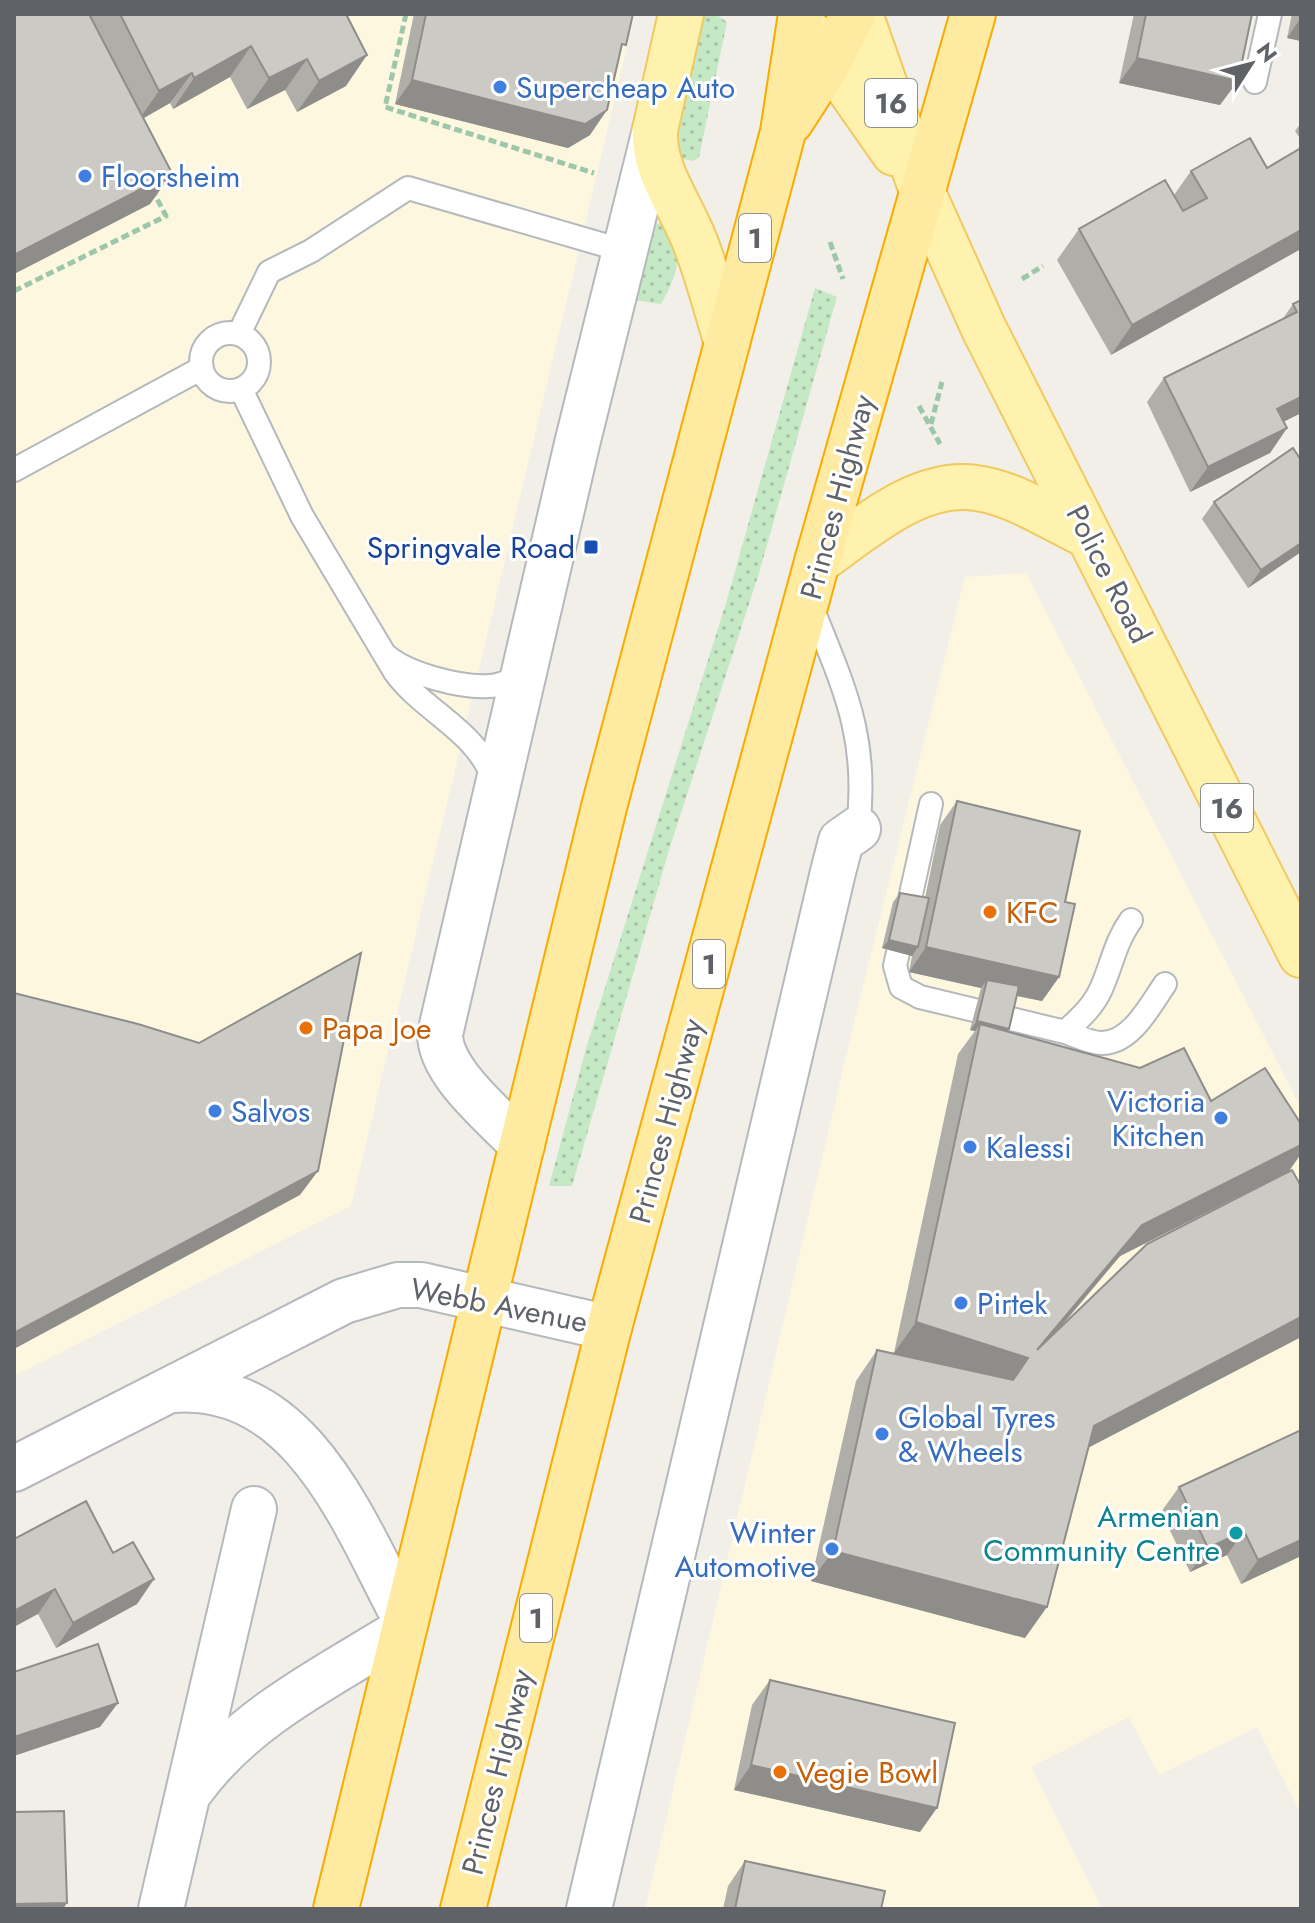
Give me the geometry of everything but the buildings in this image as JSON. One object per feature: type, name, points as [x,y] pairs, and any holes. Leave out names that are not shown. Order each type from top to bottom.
[{"type":"highway","points":[[783,132],[829,62],[853,14]]},
{"type":"highway","name":"Princes Highway","points":[[463,1909],[609,1328],[813,581],[973,14]]},
{"type":"highway","name":"1","points":[[336,1909],[482,1299],[657,599],[783,132],[800,15]]},
{"type":"main road","points":[[681,14],[655,130],[659,160],[698,248],[727,343]]},
{"type":"main road","name":"Police Road","points":[[860,14],[922,191],[984,329],[1301,955]]},
{"type":"main road","name":"Police Road","points":[[800,15],[829,62],[922,191]]},
{"type":"main road","points":[[813,581],[907,502],[962,487],[1000,494],[1089,536]]},
{"type":"street","points":[[522,1145],[452,1070],[440,1044],[442,1022],[655,130]]},
{"type":"street","points":[[589,1909],[833,872],[841,841],[858,829]]},
{"type":"street","name":"Webb Avenue","points":[[14,1469],[320,1313],[369,1292],[411,1284],[609,1328]]},
{"type":"street","points":[[172,1390],[199,1390],[228,1397],[267,1416],[296,1437],[335,1489],[404,1625],[249,1729],[223,1752],[188,1794]]},
{"type":"street","points":[[161,1909],[254,1509]]},
{"type":"lane","points":[[1255,82],[1270,14]]},
{"type":"lane","points":[[239,334],[269,272],[311,251],[408,188],[625,251]]},
{"type":"lane","points":[[239,334],[254,344],[259,361],[254,379],[241,389],[220,389],[207,380],[202,368],[205,348],[215,337],[239,334]]},
{"type":"lane","points":[[14,470],[202,368]]},
{"type":"lane","points":[[241,389],[302,516],[374,639],[405,686],[472,743],[490,768],[496,786]]},
{"type":"lane","points":[[813,581],[858,732],[862,783],[858,829]]},
{"type":"lane","points":[[374,639],[395,662],[431,677],[487,687],[524,674]]},
{"type":"lane","points":[[931,804],[895,966],[901,987],[920,997],[1102,1043],[1120,1038],[1138,1022],[1165,984]]},
{"type":"lane","points":[[1065,1032],[1087,1011],[1101,990],[1113,948],[1131,920]]},
{"type":"path","points":[[406,14],[385,107],[601,175]]},
{"type":"path","points":[[14,291],[166,216],[152,189]]},
{"type":"path","points":[[830,242],[843,279]]},
{"type":"path","points":[[1022,279],[1043,266]]},
{"type":"path","points":[[919,406],[931,425],[942,382]]},
{"type":"shaded area","points":[[14,14],[635,14],[351,1206],[14,1376]]},
{"type":"shaded area","points":[[1026,573],[1301,1108],[1301,1814],[1257,1727],[1159,1775],[1129,1717],[1031,1767],[1102,1909],[645,1909],[857,1010],[965,577]]},
{"type":"green space","points":[[701,14],[715,14],[727,22],[699,157],[694,161],[683,159],[676,149],[675,134]]},
{"type":"green space","points":[[668,222],[674,232],[678,253],[671,284],[661,304],[634,300],[654,224]]},
{"type":"green space","points":[[815,288],[837,297],[759,573],[669,850],[572,1186],[549,1186],[587,1045],[726,603]]},
{"type":"place","name":"Supercheap Auto","points":[[500,87]]},
{"type":"place","name":"Floorsheim","points":[[85,176]]},
{"type":"place","name":"Springvale Road","points":[[591,547]]},
{"type":"place","name":"KFC","points":[[990,912]]},
{"type":"place","name":"Papa Joe","points":[[306,1028]]},
{"type":"place","name":"Salvos","points":[[215,1111]]},
{"type":"place","name":"Victoria Kitchen","points":[[1221,1118]]},
{"type":"place","name":"Kalessi","points":[[970,1147]]},
{"type":"place","name":"Pirtek","points":[[961,1303]]},
{"type":"place","name":"Global Tyres & Wheels","points":[[882,1434]]},
{"type":"place","name":"Armenian Community Centre","points":[[1236,1533]]},
{"type":"place","name":"Winter Automotive","points":[[832,1549]]},
{"type":"place","name":"Vegie Bowl","points":[[780,1772]]}]
